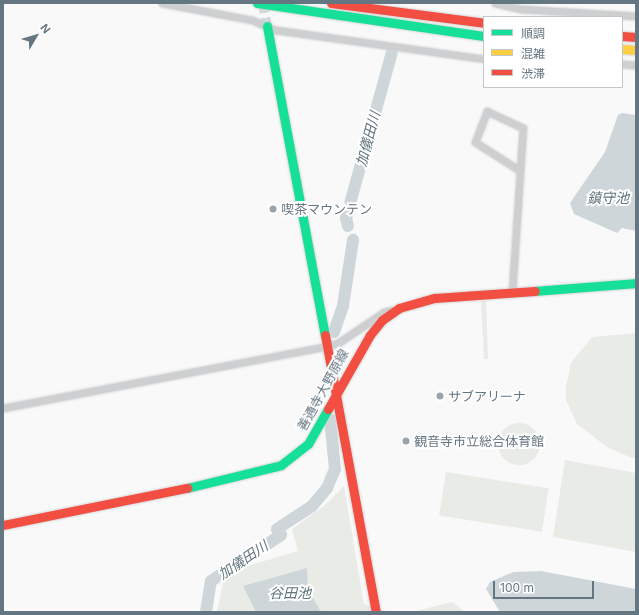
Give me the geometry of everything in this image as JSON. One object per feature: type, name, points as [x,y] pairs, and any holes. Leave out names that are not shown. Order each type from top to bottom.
[{"type":"main road","points":[[257,3],[483,36]]},
{"type":"main road","points":[[331,3],[483,23]]},
{"type":"main road","points":[[267,26],[376,612]]},
{"type":"main road","points":[[623,36],[636,37]]},
{"type":"main road","points":[[623,49],[636,50]]},
{"type":"main road","name":"善通寺大野原線","points":[[3,525],[263,472],[281,465],[308,444],[370,334],[382,320],[400,308],[434,298],[636,283]]},
{"type":"street","points":[[162,3],[252,20],[276,30],[398,49],[483,59]]},
{"type":"street","points":[[495,3],[522,9],[608,16],[636,16]]},
{"type":"street","points":[[623,64],[636,65]]},
{"type":"street","points":[[512,292],[523,128],[487,111],[475,142],[519,170]]},
{"type":"street","points":[[3,408],[327,346],[338,343],[384,312],[400,308]]},
{"type":"shaded area","points":[[481,301],[486,301],[488,359],[484,359]]},
{"type":"shaded area","points":[[636,333],[636,458],[632,458],[607,447],[577,424],[566,400],[566,387],[571,363],[592,337]]},
{"type":"shaded area","points":[[515,423],[523,423],[531,426],[537,432],[540,444],[537,456],[531,462],[523,465],[515,465],[507,462],[501,456],[498,448],[498,440],[501,432],[507,426]]},
{"type":"shaded area","points":[[565,460],[636,473],[636,552],[553,537]]},
{"type":"shaded area","points":[[446,472],[549,488],[542,532],[439,515]]},
{"type":"shaded area","points":[[344,486],[364,604],[390,612],[217,612],[223,583],[237,569],[298,551],[292,529],[325,505]]},
{"type":"shaded area","points":[[452,602],[465,612],[412,612]]},
{"type":"water","name":"鎮守池","points":[[622,113],[636,115],[636,231],[622,228],[617,233],[574,214],[570,203],[605,152],[618,115]]},
{"type":"water","name":"谷田池","points":[[307,568],[308,589],[321,612],[256,612],[243,586]]},
{"type":"water","points":[[541,571],[636,589],[636,612],[500,612],[486,589],[490,582],[513,572]]},
{"type":"waterway","name":"加儀田川","points":[[348,226],[346,218],[392,52]]},
{"type":"waterway","name":"加儀田川","points":[[334,332],[343,306],[353,240]]},
{"type":"waterway","name":"加儀田川","points":[[277,529],[312,506],[327,488],[335,469],[330,419]]},
{"type":"waterway","name":"加儀田川","points":[[206,612],[211,581],[281,535]]},
{"type":"tunnel","points":[[263,3],[267,26]]},
{"type":"traffic: fast","points":[[257,3],[483,36]]},
{"type":"traffic: fast","points":[[267,26],[325,335]]},
{"type":"traffic: fast","points":[[535,291],[636,283]]},
{"type":"traffic: fast","points":[[187,488],[281,465],[308,444],[328,409]]},
{"type":"traffic: slow","points":[[623,49],[636,50]]},
{"type":"traffic: jam","points":[[331,3],[483,23]]},
{"type":"traffic: jam","points":[[623,36],[636,37]]},
{"type":"traffic: jam","points":[[328,409],[370,335],[382,320],[399,308],[435,298],[535,291]]},
{"type":"traffic: jam","points":[[325,335],[376,612]]},
{"type":"traffic: jam","points":[[3,525],[187,488]]},
{"type":"place","name":"喫茶マウンテン","points":[[273,209]]},
{"type":"place","name":"サブアリーナ","points":[[440,396]]},
{"type":"place","name":"観音寺市立総合体育館","points":[[406,441]]}]
